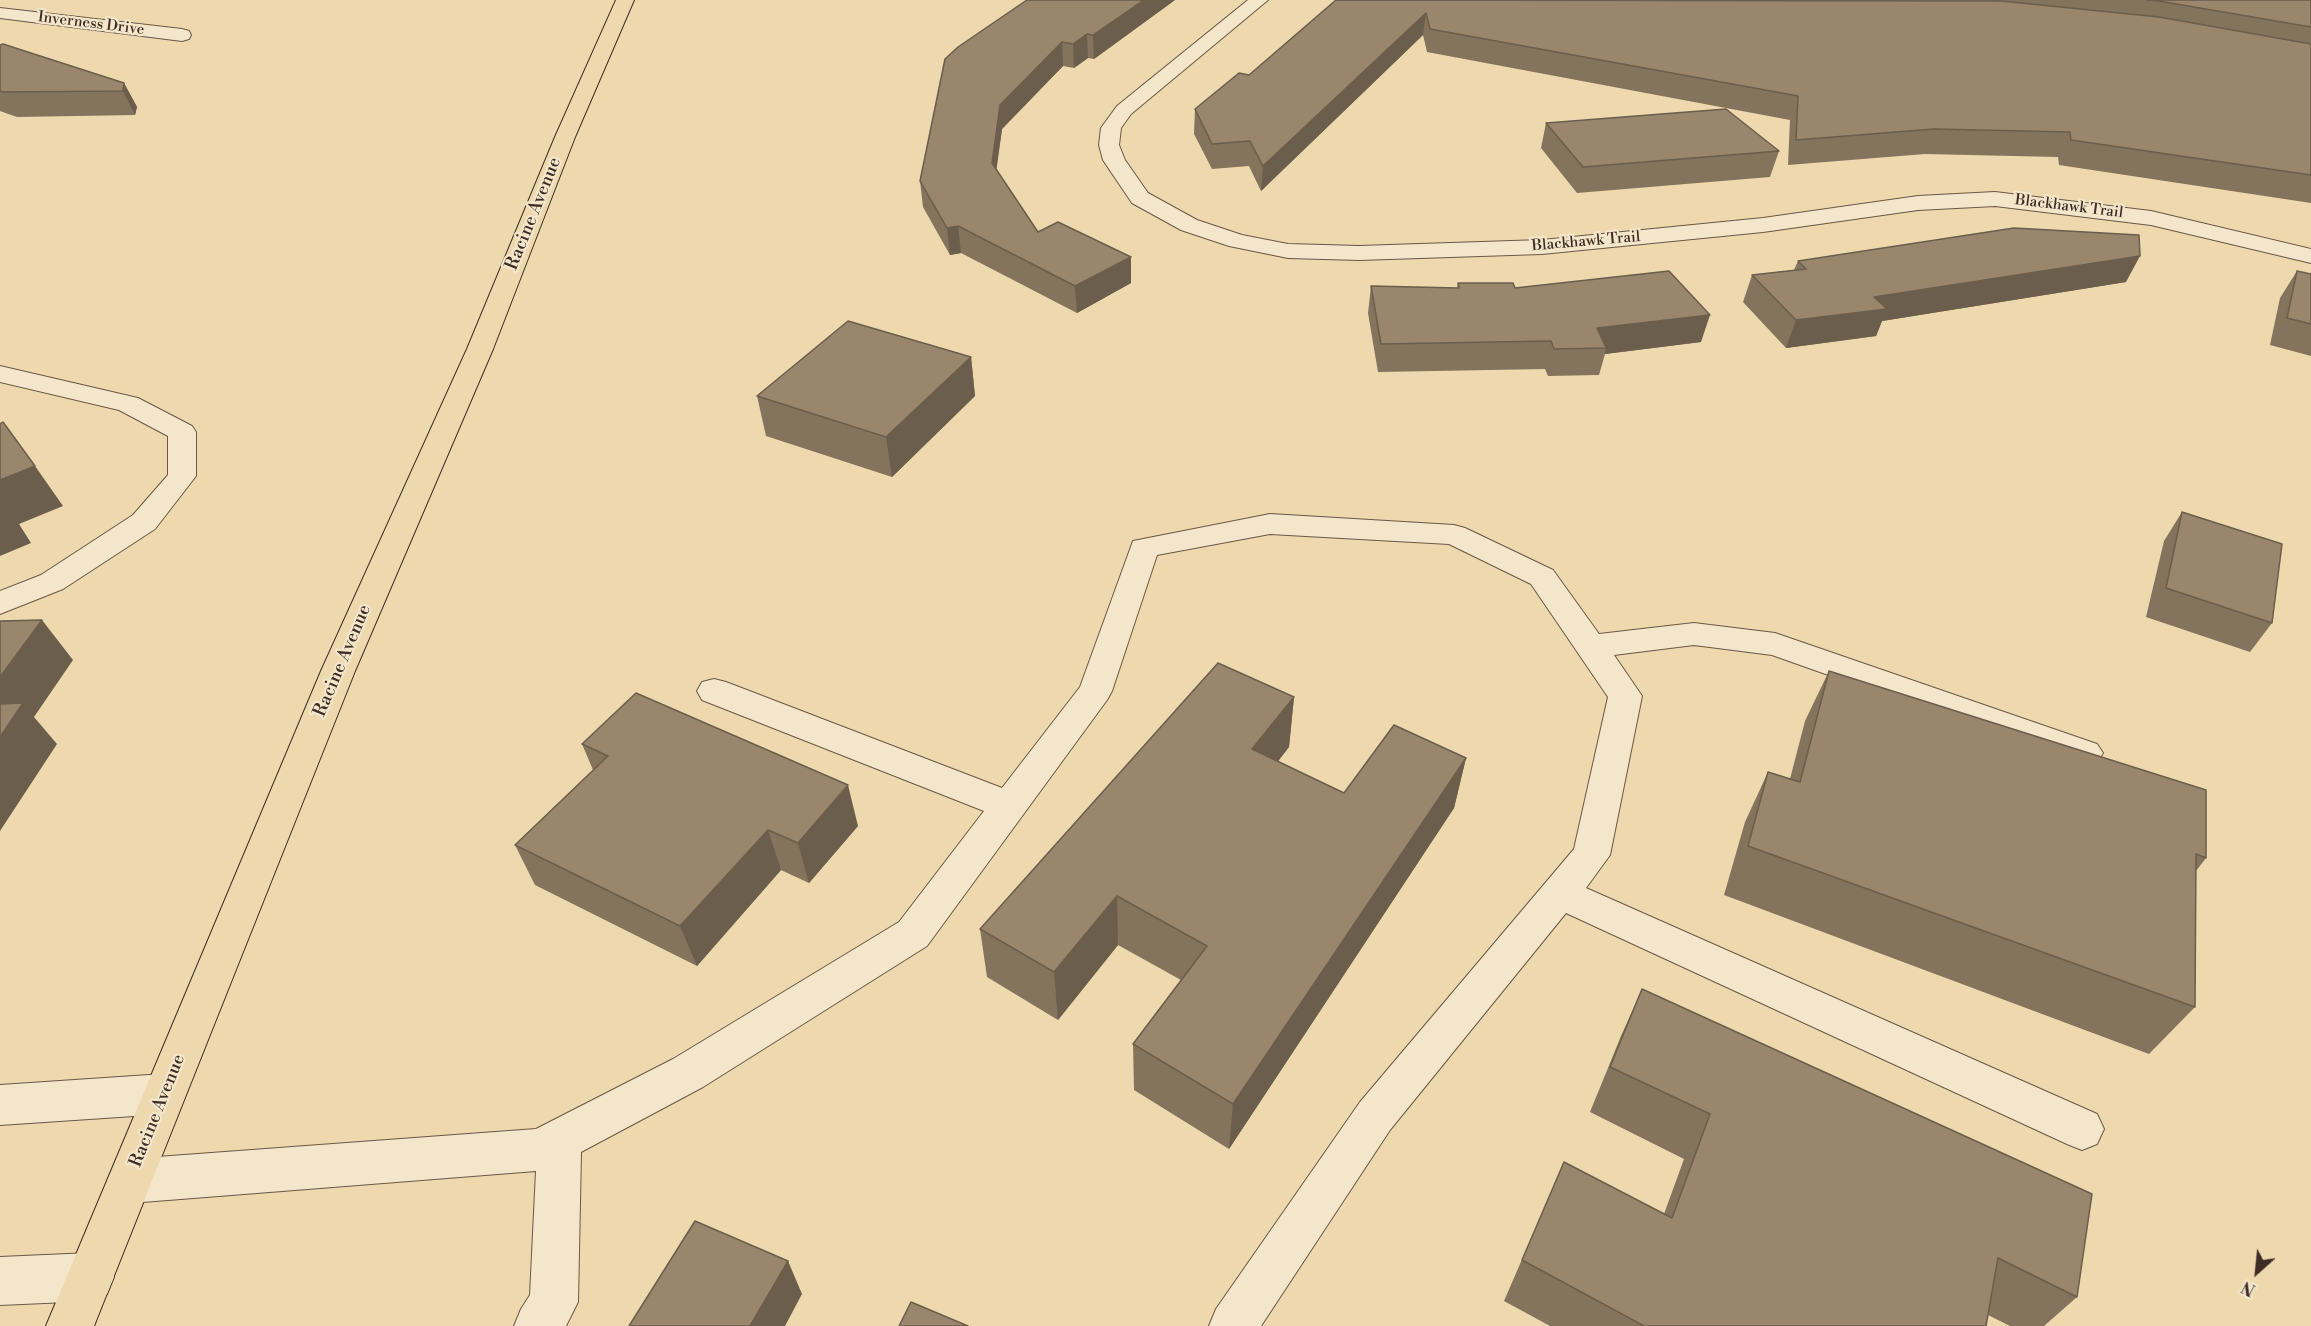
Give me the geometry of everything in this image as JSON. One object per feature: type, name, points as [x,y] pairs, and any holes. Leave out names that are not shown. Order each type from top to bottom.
[{"type":"main road","name":"Racine Avenue","points":[[70,1326],[338,671],[480,349],[565,137],[624,0]]},
{"type":"street","name":"Blackhawk Trail","points":[[1259,0],[1124,110],[1112,128],[1109,145],[1114,160],[1140,198],[1189,225],[1238,241],[1288,251],[1359,253],[1542,247],[1762,225],[1918,203],[1995,199],[2151,218],[2311,256]]},
{"type":"street","name":"Inverness Drive","points":[[0,14],[182,35]]},
{"type":"street","points":[[0,374],[128,404],[182,432],[183,476],[144,522],[52,582],[0,603]]},
{"type":"street","points":[[130,1181],[540,1150],[688,1072],[913,934],[1095,691],[1144,548],[1270,524],[1454,535],[1542,577],[1625,696],[1591,855],[1375,1116],[1233,1326]]},
{"type":"street","points":[[1590,646],[1694,634],[1775,644],[2117,765]]},
{"type":"street","points":[[714,691],[1009,806]]},
{"type":"street","points":[[1560,893],[2082,1129]]},
{"type":"street","points":[[0,1105],[164,1094]]},
{"type":"street","points":[[538,1326],[554,1302],[559,1140]]},
{"type":"street","points":[[0,1281],[90,1277]]},
{"type":"building","points":[[1027,0],[1144,0],[1093,35],[1087,34],[1073,44],[1062,42],[1000,105],[992,163],[1038,232],[1058,222],[1131,257],[1075,286],[958,226],[947,228],[920,181],[945,59],[958,47]]},
{"type":"building","points":[[1336,0],[2001,1],[2159,17],[2311,44],[2311,175],[2071,140],[2070,132],[1934,129],[1796,140],[1798,96],[1430,29],[1426,13],[1263,166],[1250,141],[1212,144],[1195,109],[1239,73],[1249,75]]},
{"type":"building","points":[[2147,0],[2311,0],[2311,27],[2159,1]]},
{"type":"building","points":[[3,44],[124,83],[123,91],[0,91],[0,45]]},
{"type":"building","points":[[1726,109],[1779,151],[1583,167],[1546,123]]},
{"type":"building","points":[[2014,228],[2139,235],[2140,256],[1874,297],[1887,309],[1796,320],[1752,275],[1806,269],[1798,261]]},
{"type":"building","points":[[1669,271],[1710,315],[1597,328],[1606,348],[1554,349],[1551,341],[1381,344],[1371,286],[1459,288],[1458,283],[1513,283],[1515,288]]},
{"type":"building","points":[[2297,271],[2311,274],[2311,324],[2287,318]]},
{"type":"building","points":[[848,321],[971,357],[886,437],[757,396]]},
{"type":"building","points":[[3,422],[35,466],[0,480],[0,424]]},
{"type":"building","points":[[2182,512],[2282,544],[2272,623],[2166,588]]},
{"type":"building","points":[[42,620],[0,677],[0,621]]},
{"type":"building","points":[[1218,663],[1294,697],[1252,749],[1344,793],[1394,725],[1466,758],[1233,1104],[1133,1044],[1207,946],[1117,896],[1054,972],[980,929]]},
{"type":"building","points":[[1829,671],[2206,790],[2206,858],[2196,854],[2195,1007],[1748,846],[1768,772],[1800,782]]},
{"type":"building","points":[[636,693],[848,785],[798,843],[768,830],[680,926],[515,845],[608,756],[582,744]]},
{"type":"building","points":[[23,703],[0,737],[0,704]]},
{"type":"building","points":[[1642,989],[2092,1194],[2077,1297],[1998,1258],[1986,1326],[1644,1326],[1522,1260],[1564,1162],[1672,1218],[1710,1114],[1610,1067]]},
{"type":"building","points":[[695,1221],[788,1261],[750,1326],[629,1326]]},
{"type":"building","points":[[911,1302],[968,1326],[899,1326]]}]
